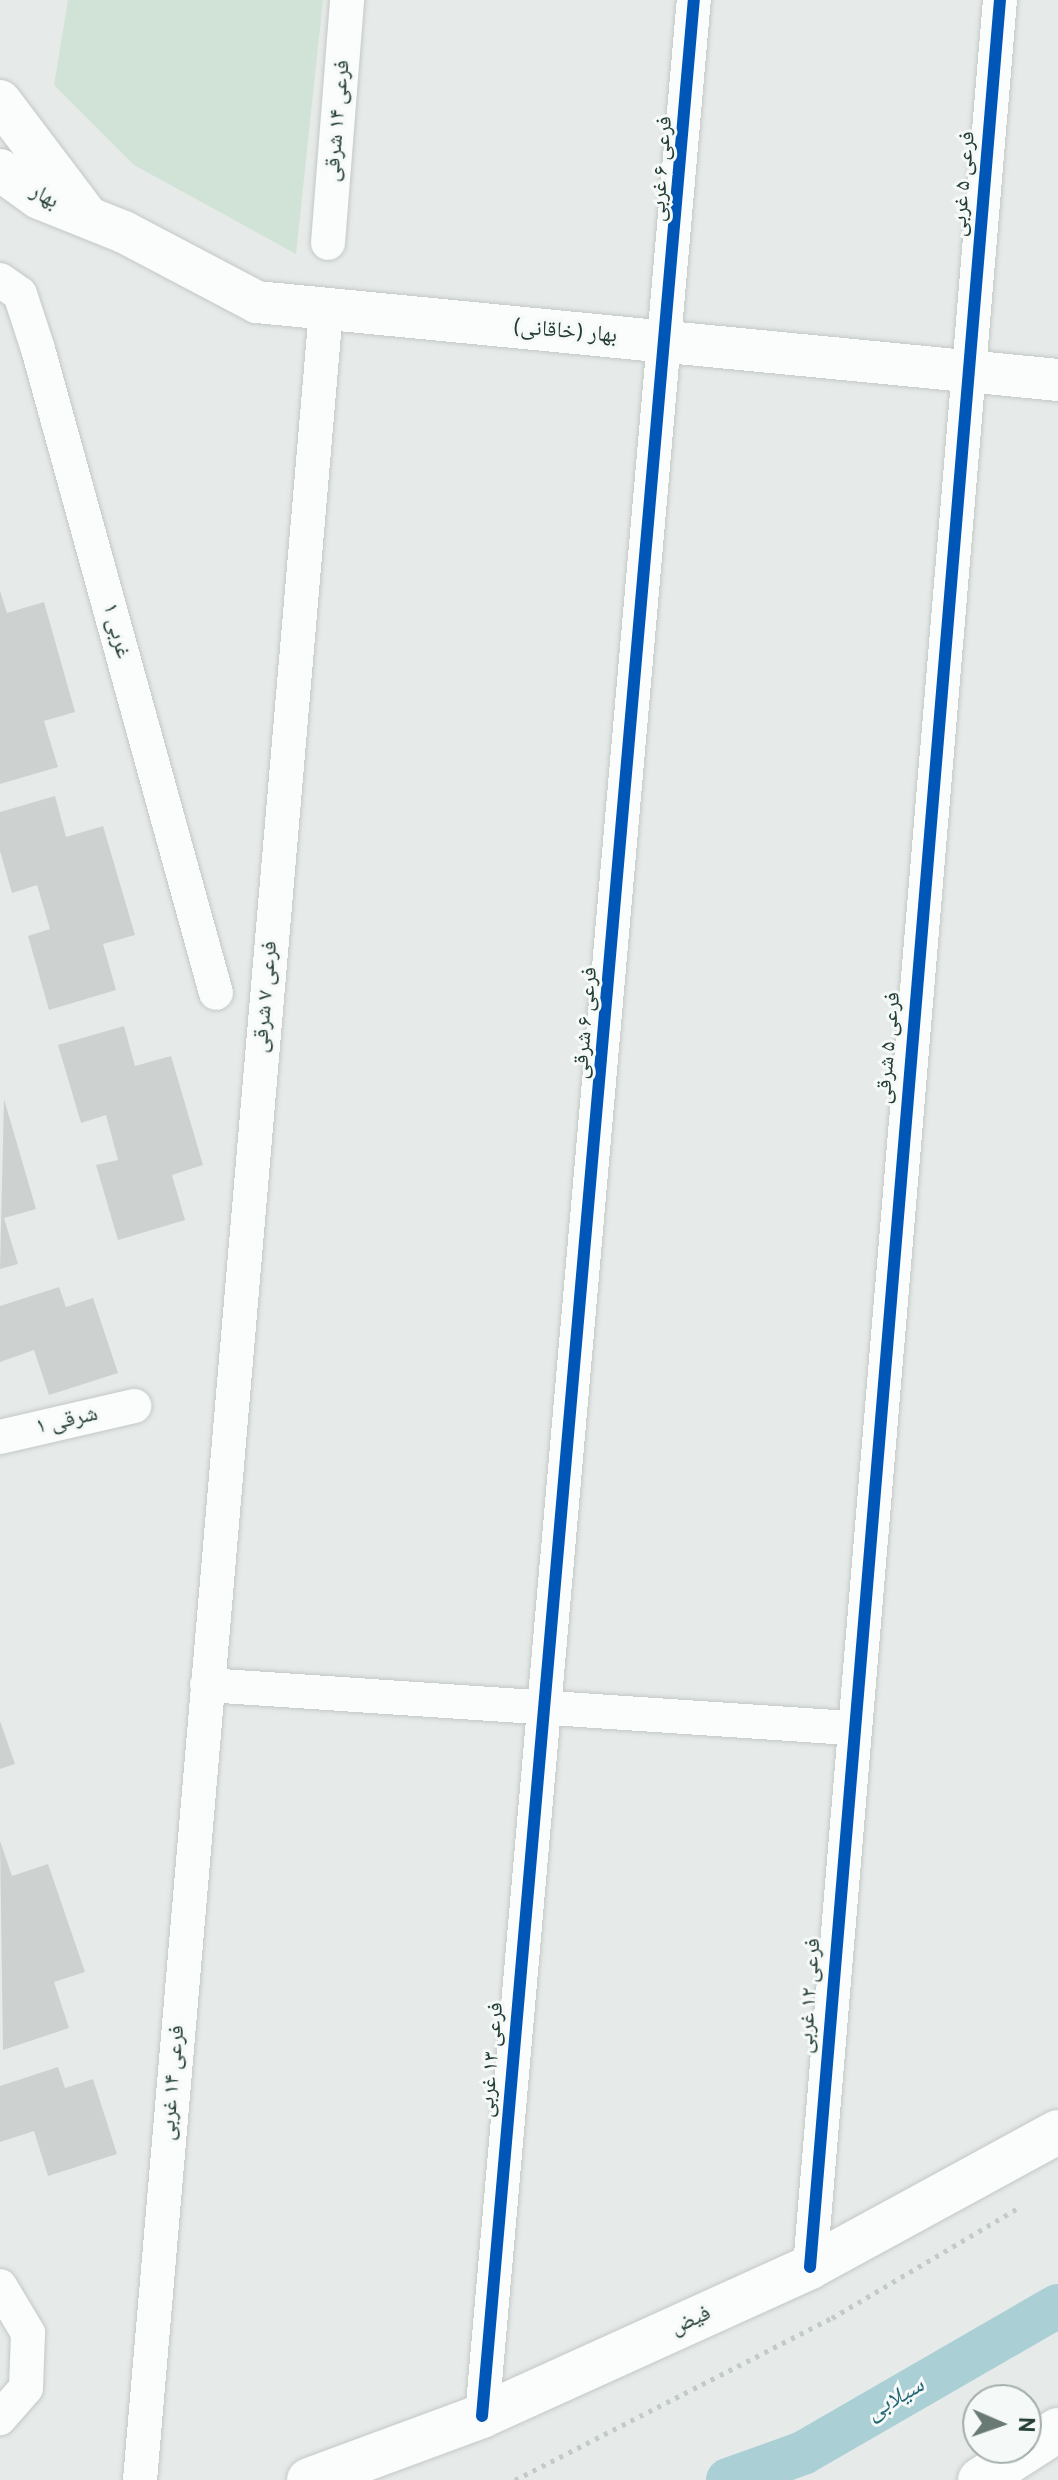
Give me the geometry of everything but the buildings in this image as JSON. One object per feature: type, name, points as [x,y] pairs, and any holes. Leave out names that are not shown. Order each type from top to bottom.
[{"type":"main road","name":"فیض","points":[[309,2480],[482,2416],[810,2267],[1058,2132]]},
{"type":"main road","points":[[980,2480],[1058,2430]]},
{"type":"street","name":"فرعی ۱۴ شرقی","points":[[328,243],[347,0]]},
{"type":"street","name":"فرعی ۶ غربی","points":[[669,342],[694,0]]},
{"type":"street","name":"فرعی ۵ غربی","points":[[967,371],[1000,0]]},
{"type":"street","points":[[0,101],[90,219]]},
{"type":"street","name":"بهار","points":[[0,170],[39,198],[90,219]]},
{"type":"street","name":"بهار (خاقانی)","points":[[90,219],[257,302],[1058,380]]},
{"type":"street","name":"۱ غربی","points":[[0,280],[20,294],[38,349],[216,993]]},
{"type":"street","name":"فرعی ۷ شرقی","points":[[207,1685],[326,309]]},
{"type":"street","name":"فرعی ۶ شرقی","points":[[543,1707],[669,342]]},
{"type":"street","name":"فرعی ۵ شرقی","points":[[850,1728],[967,371]]},
{"type":"street","name":"۱ شرقی","points":[[0,1437],[134,1406]]},
{"type":"street","points":[[207,1685],[850,1728]]},
{"type":"street","name":"فرعی ۱۴ غربی","points":[[140,2480],[207,1685]]},
{"type":"street","name":"فرعی ۱۳ غربی","points":[[482,2416],[543,1707]]},
{"type":"street","name":"فرعی ۱۲ غربی","points":[[810,2267],[850,1728]]},
{"type":"street","points":[[0,2286],[28,2333],[26,2388],[0,2418]]},
{"type":"path","points":[[515,2480],[832,2318],[1031,2200]]},
{"type":"green space","points":[[68,0],[323,0],[296,254],[134,165],[54,85]]},
{"type":"waterway","name":"سیلابی","points":[[728,2480],[803,2453],[1058,2306]]},
{"type":"cycle path","points":[[482,2416],[694,0]]},
{"type":"cycle path","points":[[810,2267],[1000,0]]}]
